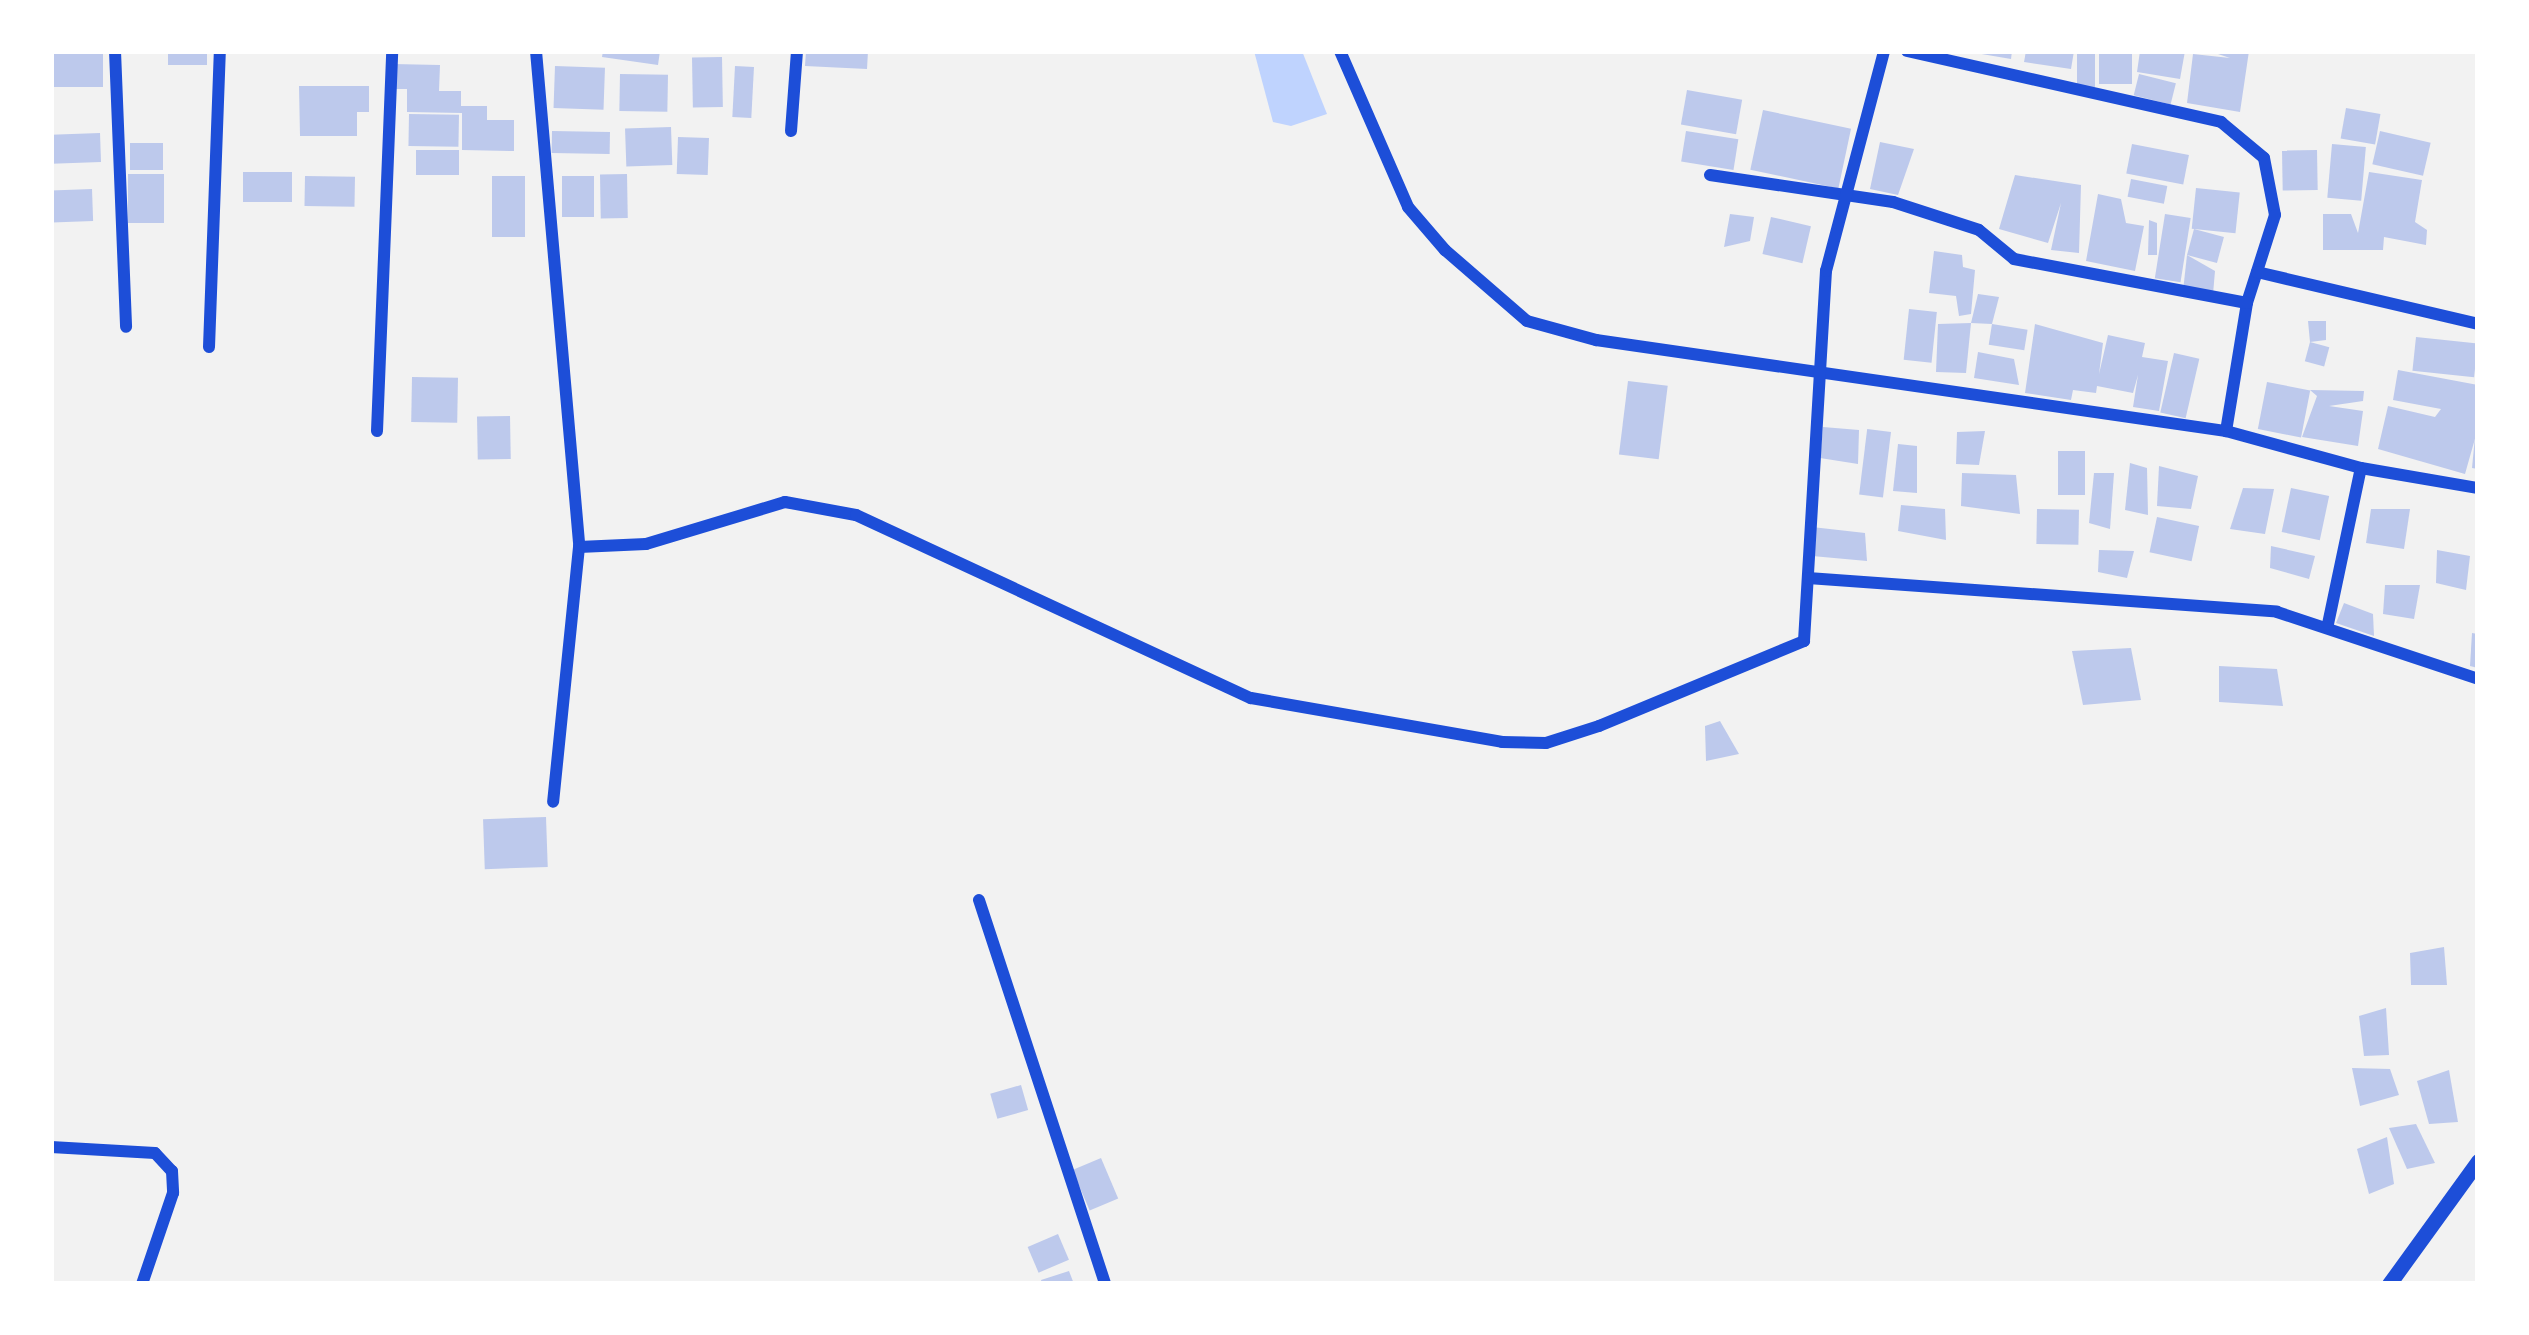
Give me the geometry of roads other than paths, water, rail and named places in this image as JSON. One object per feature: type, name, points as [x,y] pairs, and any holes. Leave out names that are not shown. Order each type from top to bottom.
[{"type":"street","points":[[115,51],[126,327]]},
{"type":"street","points":[[209,347],[220,51]]},
{"type":"street","points":[[376,430],[392,51]]},
{"type":"street","points":[[536,51],[578,547],[553,802]]},
{"type":"street","points":[[791,131],[797,51]]},
{"type":"street","points":[[1340,51],[1408,207],[1516,314],[1596,340],[1815,367],[2226,431],[2361,468],[2478,488]]},
{"type":"street","points":[[578,547],[646,544],[785,502],[856,515],[1251,698],[1546,743],[1797,648],[1808,578],[1815,367],[1826,271],[1884,51]]},
{"type":"street","points":[[1907,51],[2221,122],[2264,158],[2275,183],[2275,215],[2247,303],[2226,431]]},
{"type":"street","points":[[1710,175],[1850,194],[1960,221],[2014,259],[2247,303]]},
{"type":"street","points":[[2257,272],[2478,324]]},
{"type":"street","points":[[2328,624],[2361,468]]},
{"type":"street","points":[[1808,578],[2277,611],[2328,624],[2478,680]]},
{"type":"street","points":[[979,900],[1105,1284]]},
{"type":"street","points":[[51,1147],[155,1153],[172,1171],[173,1193],[142,1284]]},
{"type":"street","points":[[2389,1284],[2478,1161]]},
{"type":"water","points":[[1254,51],[1302,51],[1327,114],[1291,126],[1273,122]]}]
